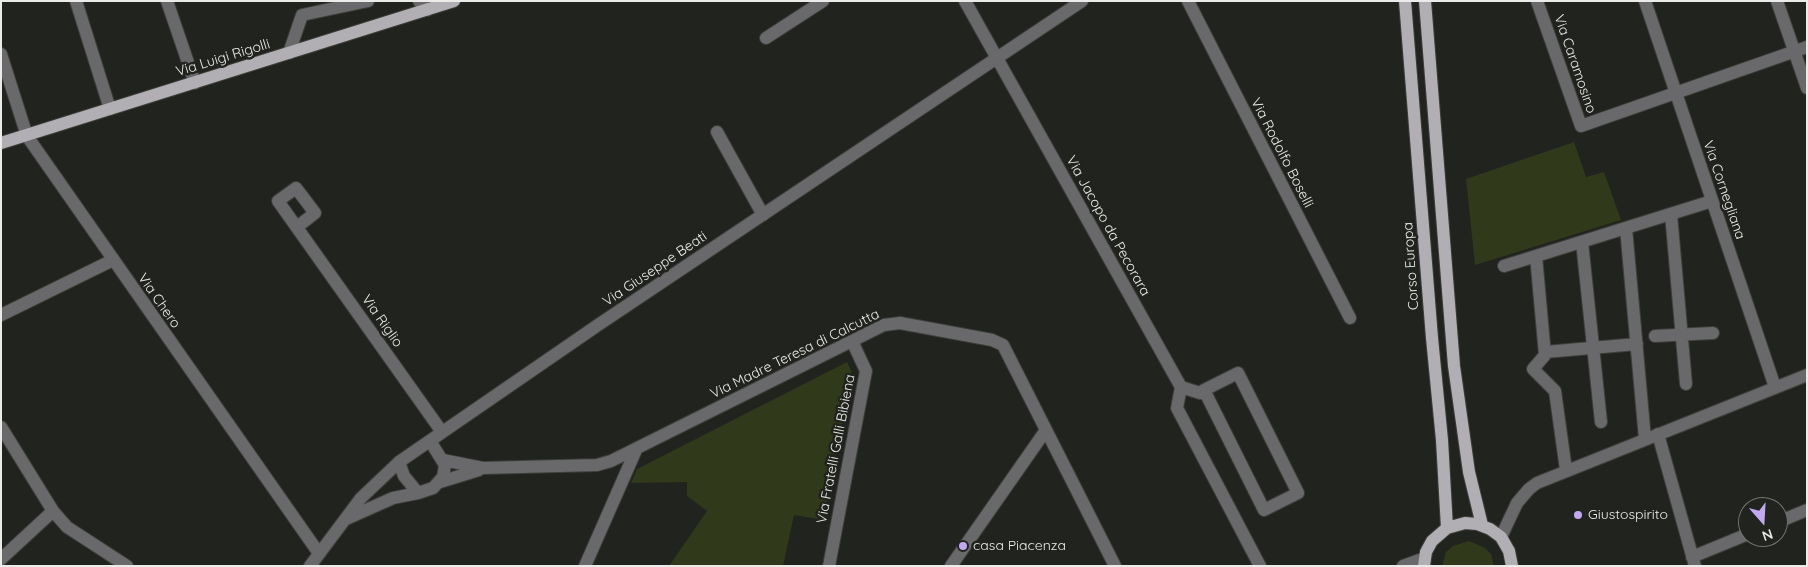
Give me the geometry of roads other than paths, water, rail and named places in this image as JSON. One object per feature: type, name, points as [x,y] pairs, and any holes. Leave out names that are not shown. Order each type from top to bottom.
[{"type":"main road","name":"Via Luigi Rigolli","points":[[1,143],[289,53],[423,6],[454,1]]},
{"type":"main road","name":"Corso Europa","points":[[1405,1],[1442,440],[1447,528]]},
{"type":"main road","points":[[1425,1],[1454,366],[1469,472],[1482,526]]},
{"type":"main road","points":[[1424,562],[1432,541],[1447,528],[1465,523],[1490,528],[1501,538],[1509,551],[1512,566]]},
{"type":"street","points":[[76,1],[110,109]]},
{"type":"street","points":[[167,1],[195,83]]},
{"type":"street","points":[[289,53],[302,15],[368,1]]},
{"type":"street","points":[[766,38],[822,1]]},
{"type":"street","name":"Via Jacopo da Pecorara","points":[[965,1],[1181,388]]},
{"type":"street","points":[[997,58],[1082,1]]},
{"type":"street","name":"Via Rodolfo Boselli","points":[[1188,1],[1350,318]]},
{"type":"street","name":"Via Caramosino","points":[[1537,1],[1581,126],[1676,92]]},
{"type":"street","name":"Via Cornegliana","points":[[1645,1],[1775,388]]},
{"type":"street","points":[[1777,1],[1800,49],[1807,88]]},
{"type":"street","points":[[1676,92],[1800,49]]},
{"type":"street","name":"Via Chero","points":[[1,54],[28,136],[318,552]]},
{"type":"street","name":"Via Giuseppe Beati","points":[[310,566],[318,552],[374,484],[399,462],[997,58]]},
{"type":"street","points":[[716,132],[763,215]]},
{"type":"street","points":[[1504,266],[1712,201]]},
{"type":"street","points":[[1670,214],[1686,384]]},
{"type":"street","name":"Via Riglio","points":[[297,227],[442,432]]},
{"type":"street","points":[[1626,228],[1645,439]]},
{"type":"street","points":[[1582,242],[1601,422]]},
{"type":"street","points":[[1536,256],[1545,355],[1533,369],[1555,391],[1566,470]]},
{"type":"street","points":[[1,315],[113,260]]},
{"type":"street","name":"Via Madre Teresa di Calcutta","points":[[443,460],[483,468],[597,465],[611,461],[884,325],[900,323],[996,341],[1005,349],[1114,566]]},
{"type":"street","points":[[1655,336],[1713,333]]},
{"type":"street","name":"Via Fratelli Galli Bibiena","points":[[829,566],[866,370],[852,341]]},
{"type":"street","points":[[1545,352],[1637,344]]},
{"type":"street","points":[[1204,390],[1264,510],[1298,493],[1238,373],[1204,390],[1200,393],[1181,388],[1177,408],[1260,566]]},
{"type":"street","points":[[1501,538],[1509,518],[1529,489],[1566,470],[1807,375]]},
{"type":"street","points":[[1,428],[53,511],[67,527],[127,566]]},
{"type":"street","points":[[951,566],[1046,430]]},
{"type":"street","points":[[1658,434],[1694,561],[1738,539]]},
{"type":"street","points":[[430,441],[443,460],[445,470],[440,482]]},
{"type":"street","points":[[589,564],[636,450]]},
{"type":"street","points":[[399,462],[404,476],[418,493]]},
{"type":"street","name":"Via Madre Teresa di Calcutta","points":[[418,493],[433,488],[440,482],[483,468]]},
{"type":"street","name":"Via Giuseppe Beati","points":[[344,520],[393,498],[418,493]]},
{"type":"street","points":[[1788,518],[1807,510]]},
{"type":"street","points":[[1,559],[53,511]]},
{"type":"street","points":[[1403,566],[1424,562]]},
{"type":"place","name":"Giustospirito","points":[[1578,515]]},
{"type":"place","name":"casa Piacenza","points":[[963,546]]}]
